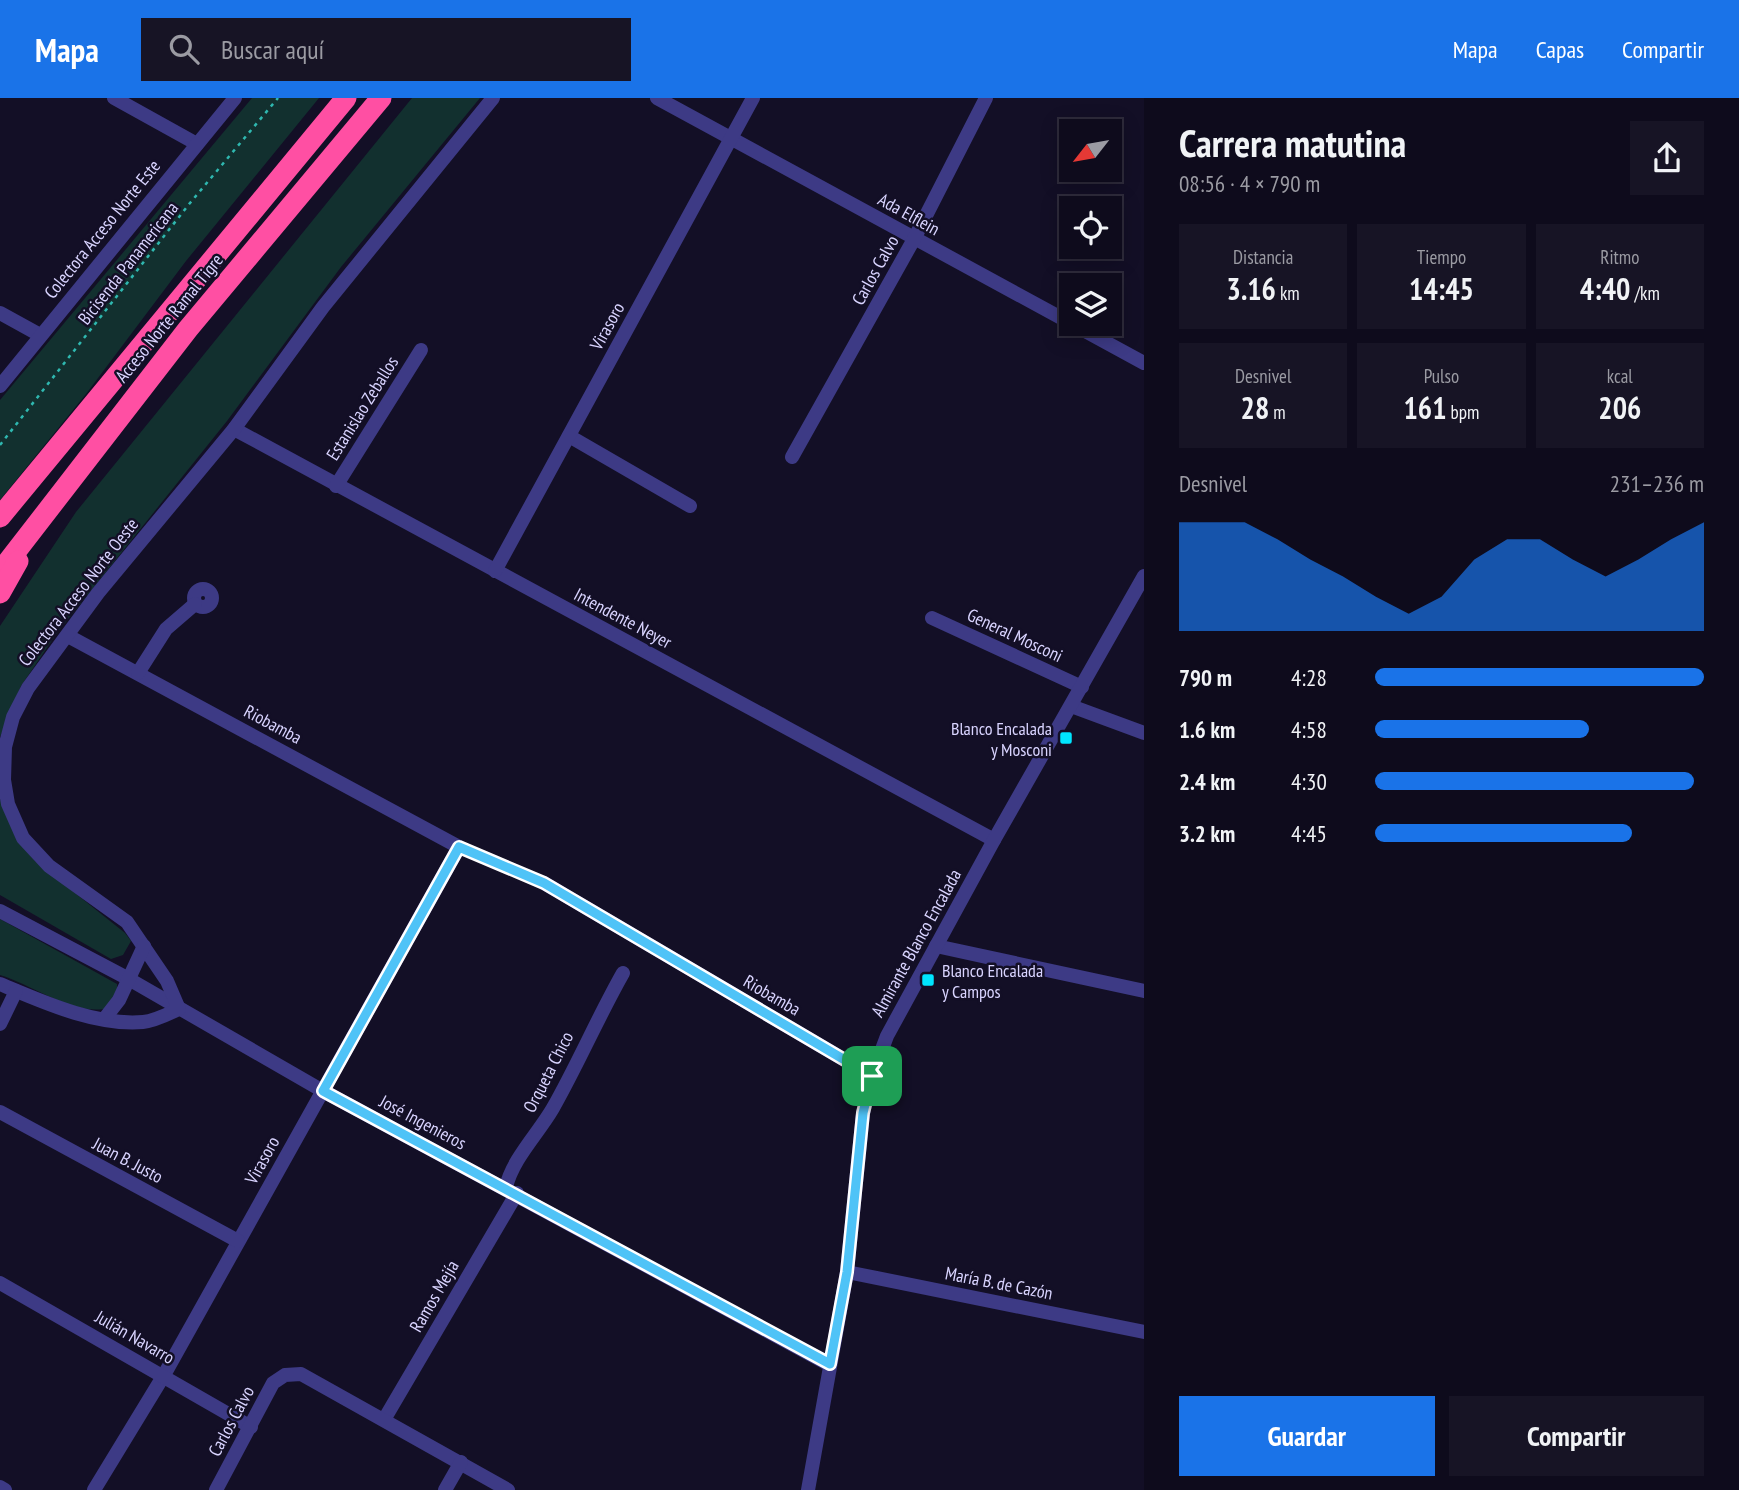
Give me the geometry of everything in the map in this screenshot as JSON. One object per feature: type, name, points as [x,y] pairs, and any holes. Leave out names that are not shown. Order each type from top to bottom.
[{"type":"highway","name":"Acceso Norte Ramal Tigre","points":[[0,517],[346,98]]},
{"type":"highway","name":"Acceso Norte Ramal Tigre","points":[[0,572],[188,329],[381,98]]},
{"type":"highway","points":[[352,132],[387,98]]},
{"type":"highway","points":[[0,593],[42,516]]},
{"type":"street","points":[[114,98],[197,144]]},
{"type":"street","name":"Colectora Acceso Norte Este","points":[[0,386],[235,98]]},
{"type":"street","name":"Colectora Acceso Norte Oeste","points":[[179,1009],[167,981],[127,922],[48,866],[23,838],[8,804],[4,780],[5,747],[13,717],[28,688],[98,593],[234,429],[323,307],[493,98]]},
{"type":"street","name":"Ada Elflein","points":[[657,98],[1144,363]]},
{"type":"street","name":"Virasoro","points":[[495,571],[753,98]]},
{"type":"street","name":"Carlos Calvo","points":[[792,457],[914,239],[986,98]]},
{"type":"street","points":[[0,313],[40,335]]},
{"type":"street","name":"Estanislao Zeballos","points":[[336,486],[421,350]]},
{"type":"street","name":"Intendente Neyer","points":[[234,429],[994,840]]},
{"type":"street","points":[[569,436],[690,506]]},
{"type":"street","name":"Almirante Blanco Encalada","points":[[808,1490],[847,1272],[863,1113],[872,1076],[887,1036],[994,840],[1144,576]]},
{"type":"street","points":[[138,673],[166,629],[195,604]]},
{"type":"street","name":"General Mosconi","points":[[932,618],[1082,687]]},
{"type":"street","name":"Riobamba","points":[[68,636],[459,847]]},
{"type":"street","points":[[1071,706],[1144,733]]},
{"type":"street","name":"Virasoro","points":[[94,1490],[164,1375],[459,847]]},
{"type":"street","name":"Riobamba","points":[[544,883],[872,1076]]},
{"type":"street","name":"José Ingenieros","points":[[0,911],[128,978],[323,1091],[512,1190],[830,1364]]},
{"type":"street","points":[[105,1018],[119,1000],[144,946]]},
{"type":"street","points":[[936,946],[1144,991]]},
{"type":"street","name":"Orqueta Chico","points":[[512,1190],[514,1164],[536,1137],[623,972]]},
{"type":"street","points":[[0,984],[72,1012],[105,1018],[144,1022],[179,1009]]},
{"type":"street","points":[[0,1024],[16,991]]},
{"type":"street","name":"Juan B. Justo","points":[[0,1112],[239,1241]]},
{"type":"street","name":"Ramos Mejía","points":[[385,1418],[512,1190]]},
{"type":"street","name":"María B. de Cazón","points":[[847,1272],[1144,1332]]},
{"type":"street","name":"Julián Navarro","points":[[0,1283],[251,1427]]},
{"type":"street","name":"Carlos Calvo","points":[[216,1490],[274,1383],[285,1375],[302,1374],[385,1418]]},
{"type":"street","points":[[385,1418],[508,1490]]},
{"type":"street","points":[[445,1490],[461,1462]]},
{"type":"street","points":[[0,1487],[5,1490]]},
{"type":"path","name":"Bicisenda Panamericana","points":[[0,445],[190,203],[278,98]]},
{"type":"path","points":[[459,847],[544,883]]},
{"type":"green space","points":[[252,98],[319,98],[186,261],[86,394],[0,500],[0,400]]},
{"type":"green space","points":[[412,98],[480,98],[341,267],[227,421],[57,633],[21,686],[0,737],[0,626],[76,512]]},
{"type":"green space","points":[[0,798],[17,840],[35,861],[125,933],[131,941],[123,955],[111,959],[0,895]]},
{"type":"green space","points":[[0,919],[117,984],[117,995],[109,1008],[96,1010],[68,1004],[0,975]]},
{"type":"place","name":"Blanco Encalada y Mosconi","points":[[1066,738]]},
{"type":"place","name":"Blanco Encalada y Campos","points":[[928,980]]},
{"type":"route","points":[[459,847],[544,883],[872,1076],[863,1113],[847,1272],[830,1364],[506,1187],[323,1091],[459,847]]}]
